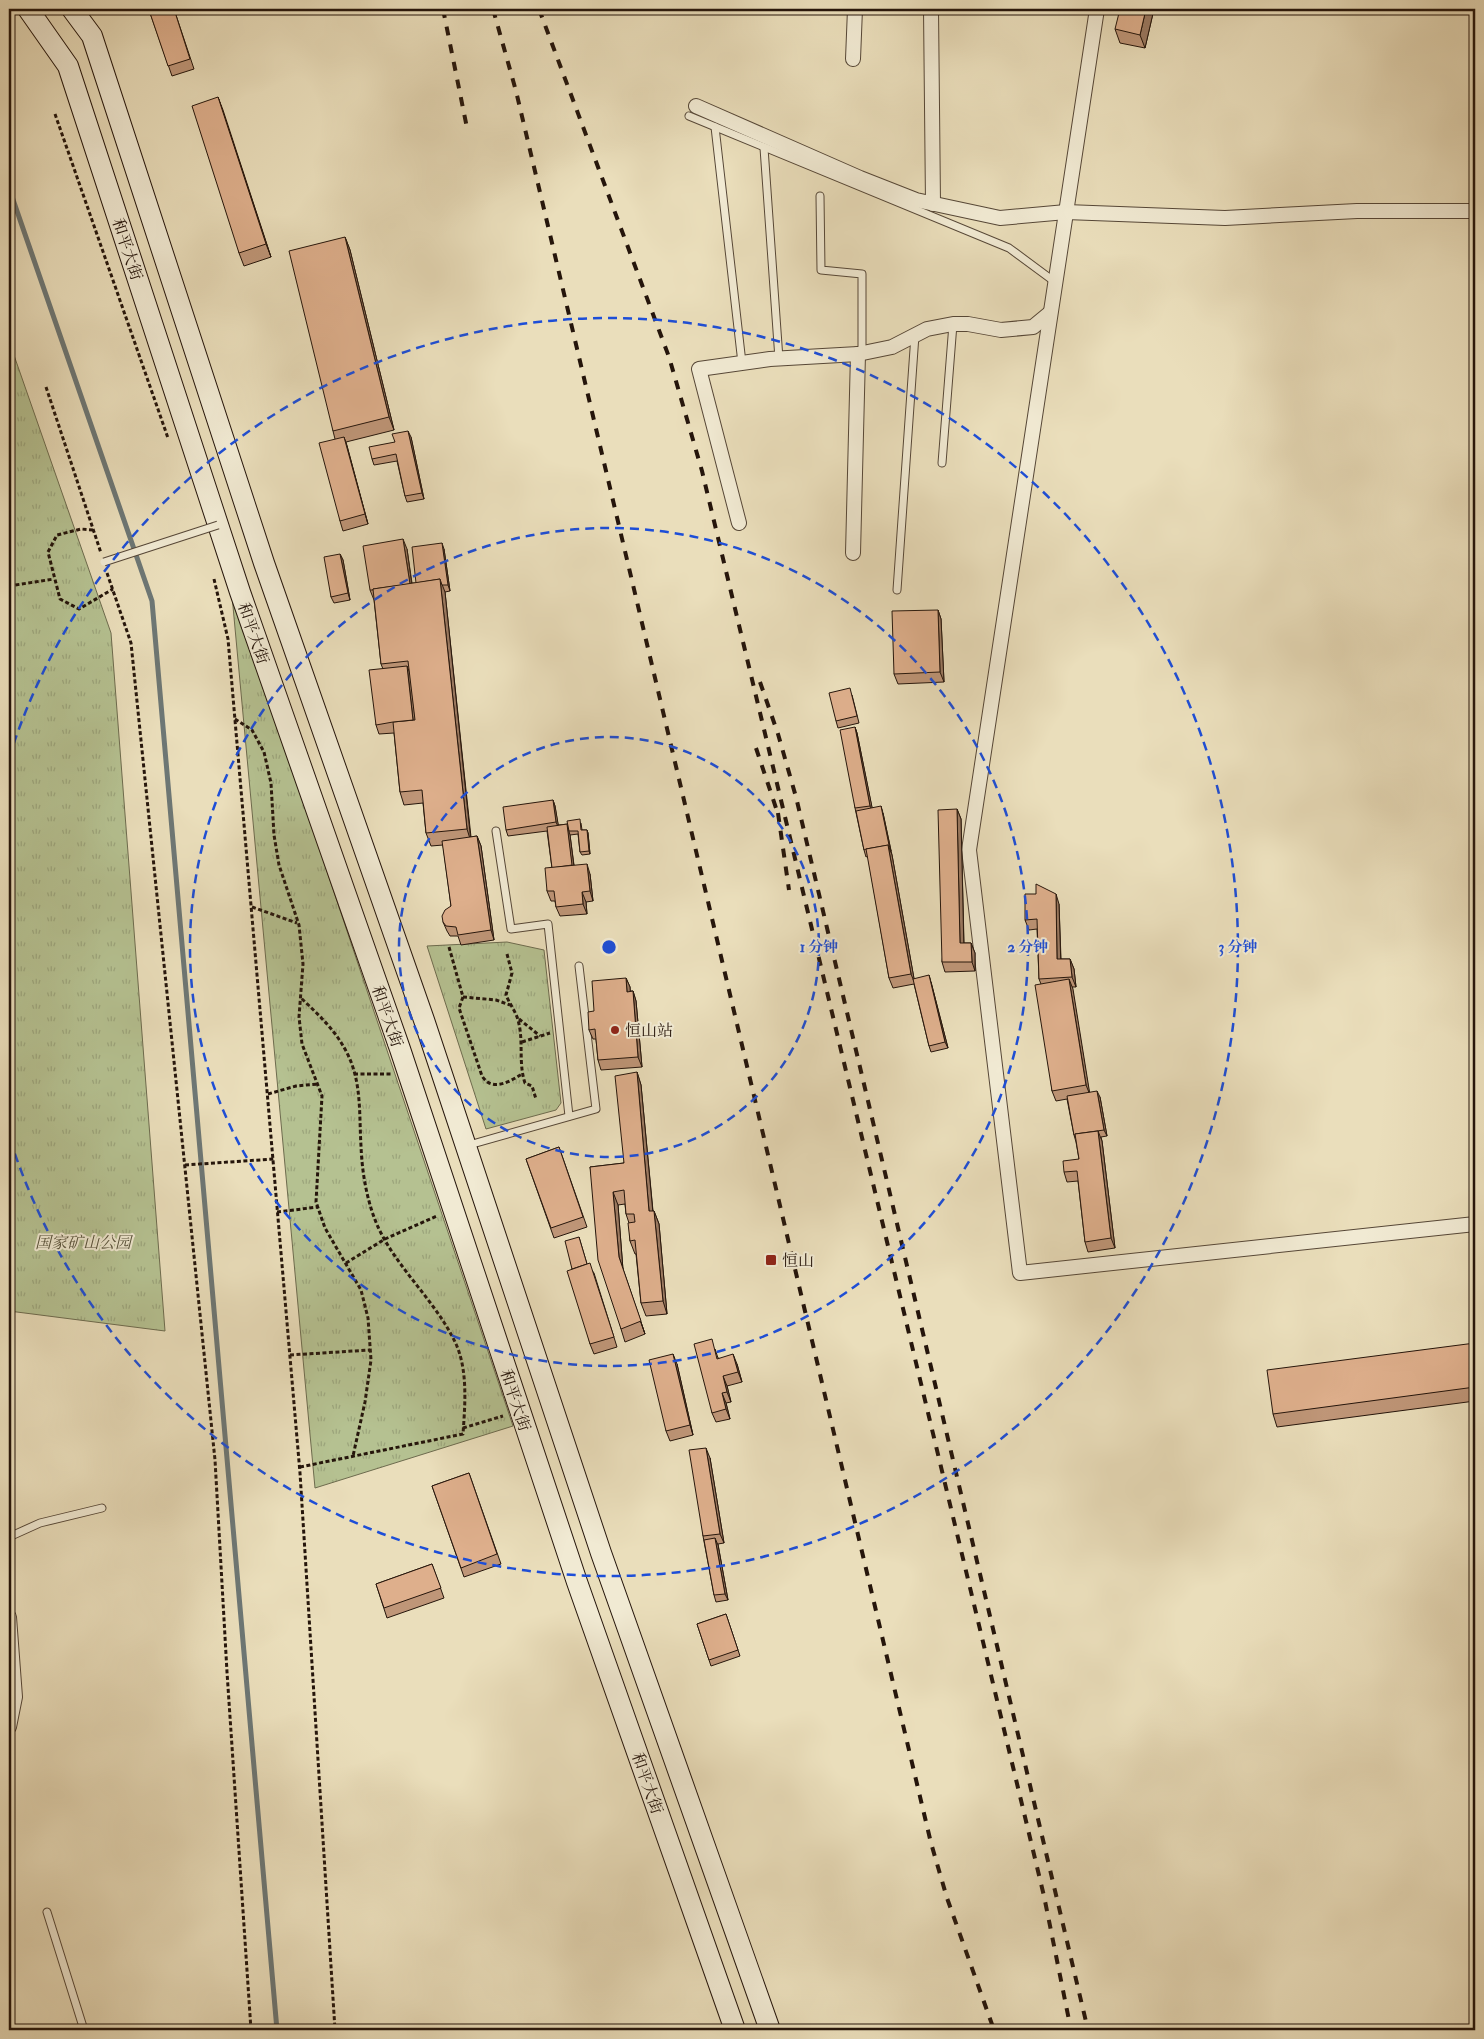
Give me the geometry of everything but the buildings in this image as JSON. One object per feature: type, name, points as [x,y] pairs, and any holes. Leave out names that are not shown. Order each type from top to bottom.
[{"type":"main road","name":"和平大街","points":[[28,9],[68,66],[218,525],[408,1074],[577,1582],[736,2030]]},
{"type":"main road","name":"和平大街","points":[[72,9],[92,36],[264,563],[424,1020],[601,1553],[770,2030]]},
{"type":"street","points":[[853,59],[855,9]]},
{"type":"street","points":[[931,9],[933,204]]},
{"type":"street","points":[[1097,9],[969,850],[1020,1273],[1475,1224]]},
{"type":"street","points":[[692,111],[860,178],[933,204],[1000,218],[1066,212],[1225,218],[1357,211],[1475,211]]},
{"type":"street","points":[[739,523],[699,369],[779,359],[860,353],[892,347],[926,329],[952,324],[968,324],[1001,330],[1033,327],[1050,314]]},
{"type":"street","points":[[853,553],[860,353]]},
{"type":"street","points":[[9,1617],[15,1697],[9,1727]]},
{"type":"lane","points":[[692,111],[715,127],[1010,248],[1055,282]]},
{"type":"lane","points":[[715,127],[742,363]]},
{"type":"lane","points":[[764,148],[779,359]]},
{"type":"lane","points":[[820,196],[822,270],[862,274],[860,353]]},
{"type":"lane","points":[[942,464],[952,324]]},
{"type":"lane","points":[[897,590],[915,335]]},
{"type":"lane","points":[[104,562],[218,525]]},
{"type":"lane","points":[[496,831],[511,929],[548,924],[569,1116]]},
{"type":"lane","points":[[466,1146],[596,1109],[579,966]]},
{"type":"lane","points":[[9,1537],[40,1523],[102,1508]]},
{"type":"lane","points":[[47,1912],[84,2030]]},
{"type":"path","points":[[55,114],[171,447]]},
{"type":"path","points":[[46,387],[131,644],[215,1460],[251,2030]]},
{"type":"path","points":[[93,530],[81,528],[57,536],[48,552],[60,599],[79,609],[113,589]]},
{"type":"path","points":[[214,575],[228,639],[300,1467],[335,2030]]},
{"type":"path","points":[[9,586],[54,579]]},
{"type":"path","points":[[234,719],[252,730],[264,752],[272,783],[274,835],[279,865],[298,924],[304,964],[299,1017],[302,1044],[322,1096],[316,1202],[325,1228],[346,1263],[363,1299],[368,1318],[370,1350],[366,1402],[353,1456]]},
{"type":"path","points":[[251,906],[298,924]]},
{"type":"path","points":[[449,947],[463,998],[459,1008],[486,1082],[494,1086],[522,1074]]},
{"type":"path","points":[[507,954],[512,973],[506,995],[518,1019],[522,1042],[522,1074],[524,1084],[532,1086],[536,1099]]},
{"type":"path","points":[[300,1467],[463,1434],[465,1384],[456,1345],[439,1314],[402,1266],[378,1227],[366,1189],[360,1146],[361,1112],[348,1054],[328,1022],[301,998]]},
{"type":"path","points":[[463,998],[496,1000],[510,1005]]},
{"type":"path","points":[[518,1019],[540,1036]]},
{"type":"path","points":[[522,1042],[559,1030]]},
{"type":"path","points":[[354,1074],[408,1074]]},
{"type":"path","points":[[268,1094],[296,1086],[318,1084]]},
{"type":"path","points":[[185,1165],[274,1159]]},
{"type":"path","points":[[277,1212],[318,1207]]},
{"type":"path","points":[[346,1263],[385,1239],[453,1209]]},
{"type":"path","points":[[290,1355],[370,1350]]},
{"type":"path","points":[[463,1428],[520,1411]]},
{"type":"green space","name":"国家矿山公园","points":[[9,341],[111,633],[165,1331],[9,1311]]},
{"type":"green space","points":[[231,585],[513,1426],[315,1488]]},
{"type":"green space","points":[[507,942],[544,950],[561,1103],[556,1110],[486,1129],[427,946]]},
{"type":"waterway","points":[[9,188],[152,601],[277,2030]]},
{"type":"railway","points":[[443,9],[467,128]]},
{"type":"railway","points":[[493,9],[516,91],[931,1843],[947,1898],[994,2030]]},
{"type":"railway","points":[[539,9],[669,357],[702,471],[1044,1896],[1071,2030]]},
{"type":"railway","points":[[760,682],[778,734],[796,797],[1088,2030]]},
{"type":"railway","points":[[756,748],[778,814]]},
{"type":"railway","points":[[778,813],[789,890]]},
{"type":"place","name":"恒山站","points":[[615,1030]]},
{"type":"place","name":"恒山","points":[[771,1260]]}]
